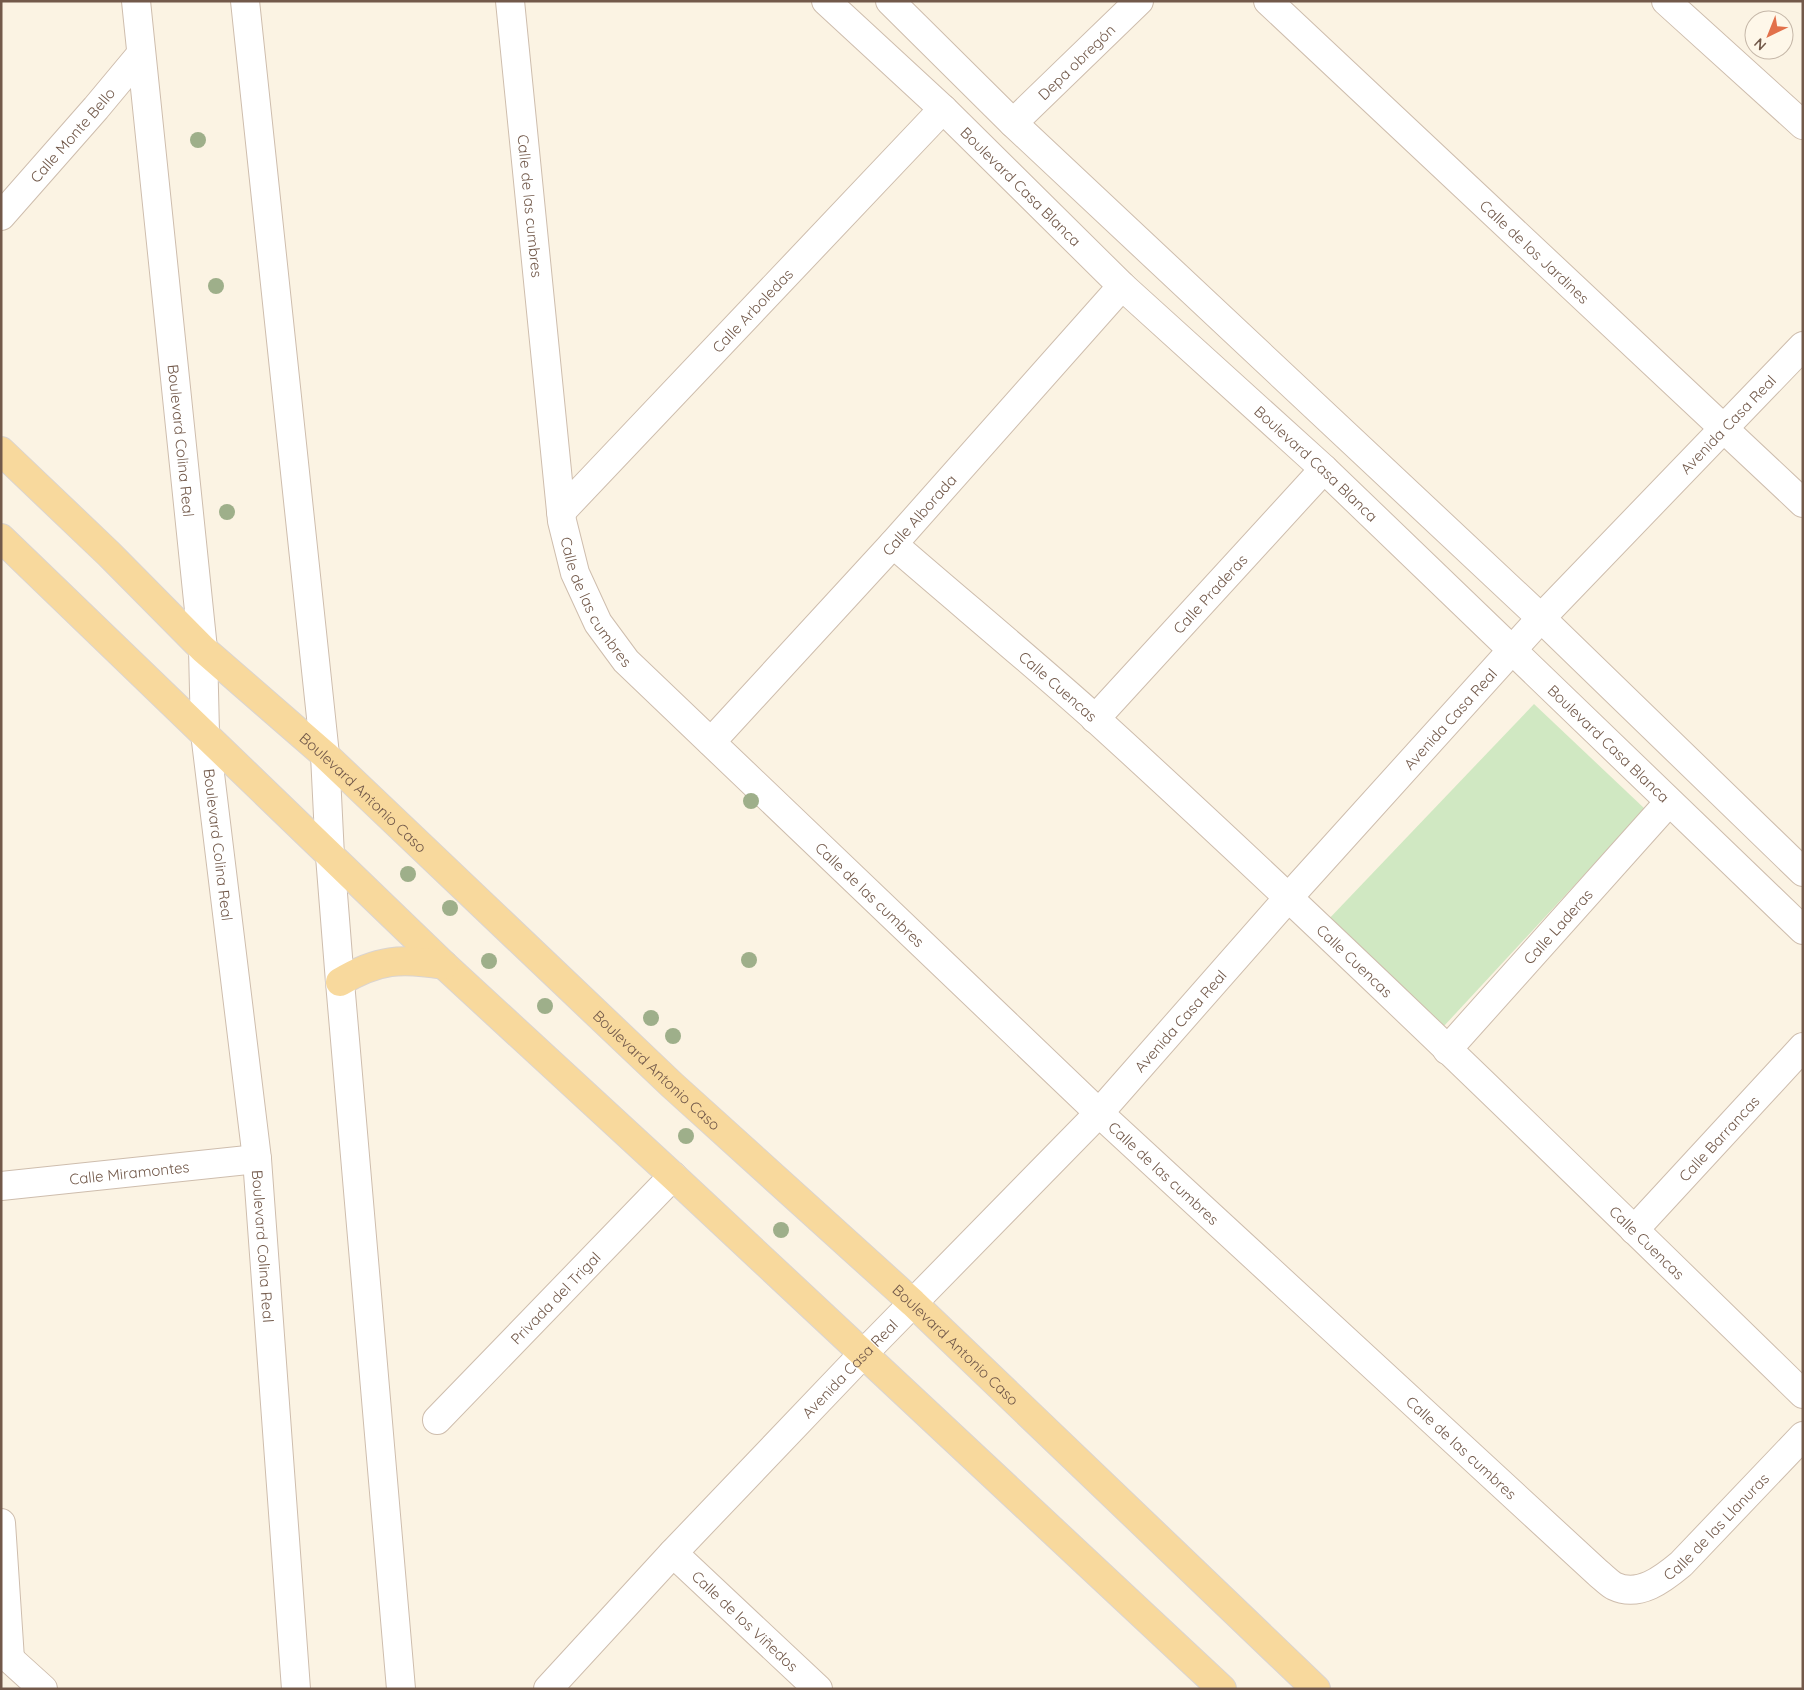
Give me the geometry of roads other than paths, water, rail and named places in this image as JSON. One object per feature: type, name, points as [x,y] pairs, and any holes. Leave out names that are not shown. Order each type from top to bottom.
[{"type":"main road","name":"Boulevard Antonio Caso","points":[[1,451],[109,554],[203,649],[325,756],[672,1085],[913,1303],[1316,1689]]},
{"type":"main road","points":[[1,538],[444,965],[673,1176],[1222,1689]]},
{"type":"main road","points":[[340,982],[367,967],[398,960],[416,960],[444,965]]},
{"type":"street","name":"Boulevard Colina Real","points":[[136,1],[203,649],[205,733],[257,1159],[296,1689]]},
{"type":"street","points":[[245,1],[325,756],[330,856],[340,982],[401,1689]]},
{"type":"street","name":"Calle de las cumbres","points":[[510,1],[560,512],[575,573],[598,624],[626,661],[1099,1114],[1614,1586]]},
{"type":"street","name":"Boulevard Casa Blanca","points":[[826,1],[943,109],[1122,286],[1324,469],[1803,930]]},
{"type":"street","points":[[890,1],[1013,123],[1541,618],[1803,872]]},
{"type":"street","name":"Depa obregón","points":[[1013,123],[1139,1]]},
{"type":"street","name":"Calle de los Jardines","points":[[1268,1],[1803,503]]},
{"type":"street","points":[[1666,1],[1803,125]]},
{"type":"street","name":"Calle Monte Bello","points":[[1,216],[141,54]]},
{"type":"street","name":"Calle Arboledas","points":[[560,512],[943,109]]},
{"type":"street","name":"Calle Alborada","points":[[711,742],[893,544],[1122,286]]},
{"type":"street","name":"Avenida Casa Real","points":[[548,1689],[673,1553],[863,1354],[1099,1114],[1288,898],[1541,618],[1803,346]]},
{"type":"street","name":"Calle Praderas","points":[[1095,719],[1324,469]]},
{"type":"street","name":"Calle Cuencas","points":[[893,544],[1095,719],[1288,898],[1448,1050],[1803,1394]]},
{"type":"street","name":"Calle Laderas","points":[[1448,1050],[1669,802]]},
{"type":"street","name":"Calle Barrancas","points":[[1634,1230],[1803,1048]]},
{"type":"street","name":"Calle Miramontes","points":[[1,1186],[257,1159]]},
{"type":"street","name":"Privada del Trigal","points":[[437,1420],[673,1176]]},
{"type":"street","name":"Calle de las Llanuras","points":[[1614,1586],[1632,1590],[1648,1587],[1663,1579],[1681,1564],[1803,1436]]},
{"type":"street","points":[[1,1523],[6,1655],[42,1689]]},
{"type":"street","name":"Calle de los Viñedos","points":[[673,1553],[818,1689]]}]
